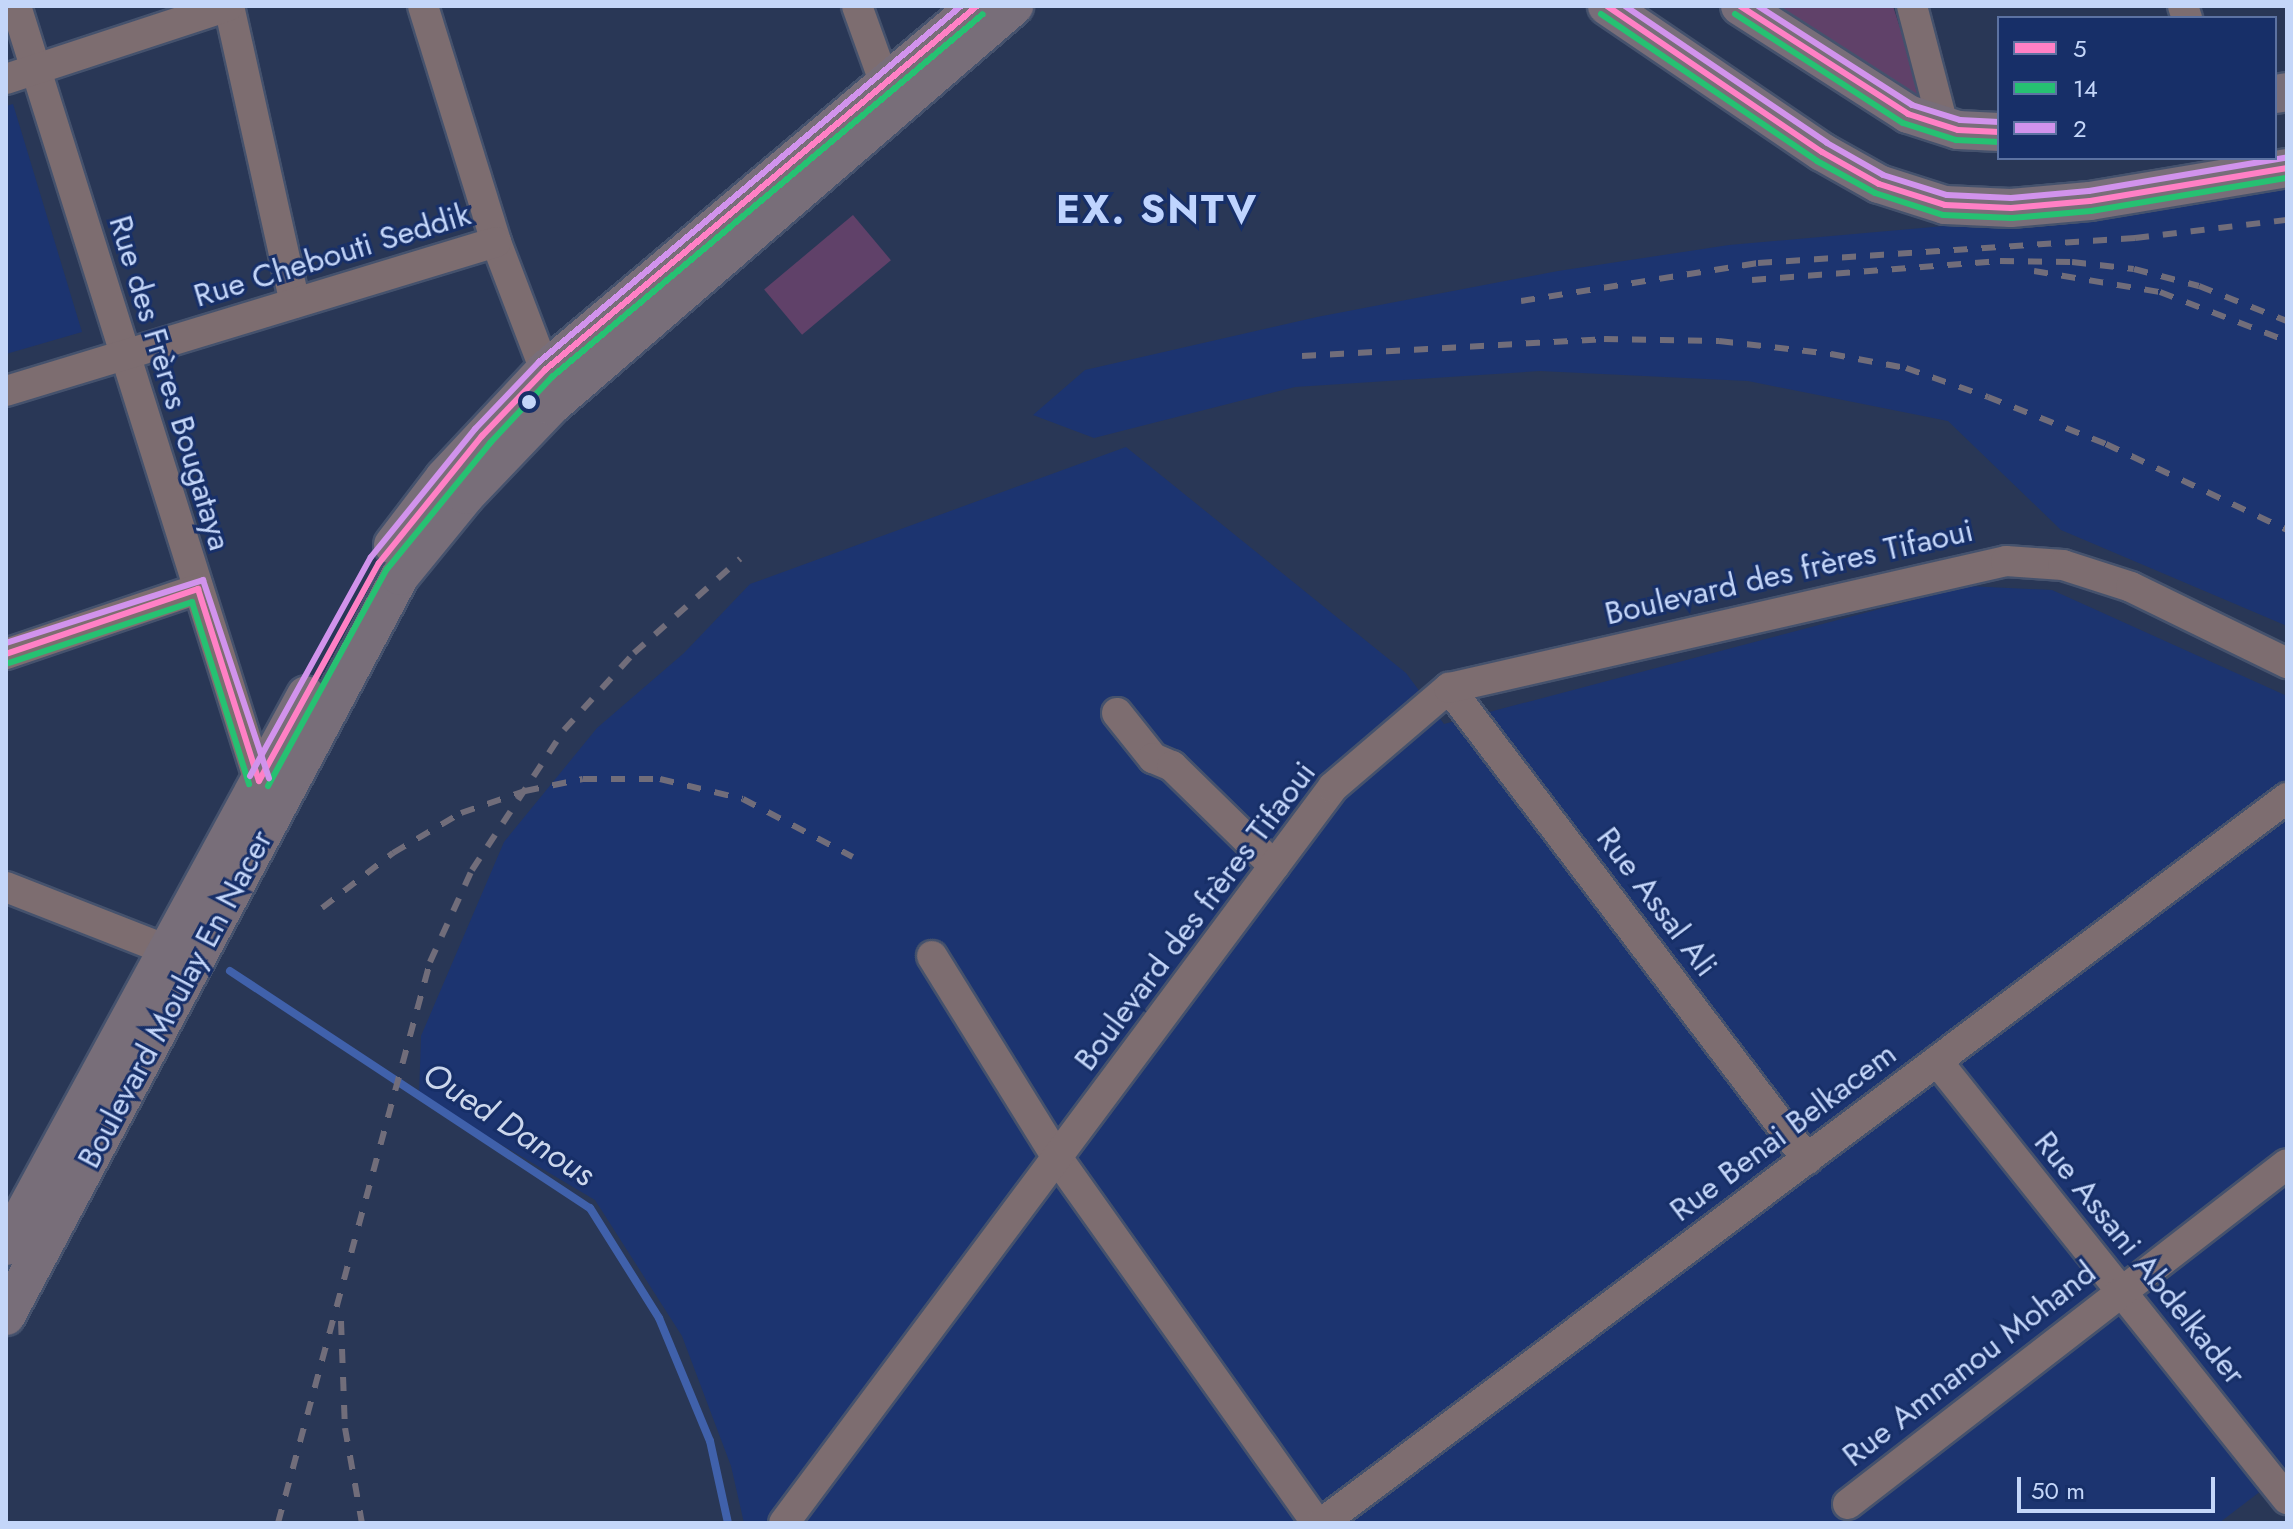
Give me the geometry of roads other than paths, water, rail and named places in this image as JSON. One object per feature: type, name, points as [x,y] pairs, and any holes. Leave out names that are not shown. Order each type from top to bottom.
[{"type":"main road","name":"Boulevard Moulay En Nacer","points":[[6,1316],[182,955],[259,781],[379,563],[444,478],[545,370],[884,81],[977,6]]},
{"type":"main road","name":"Boulevard Moulay En Nacer","points":[[6,1246],[182,955],[400,576],[466,495],[551,406],[1014,6]]},
{"type":"main road","points":[[1607,6],[1822,152],[1879,184],[1945,205],[2011,208],[2090,201],[2287,168]]},
{"type":"main road","points":[[1740,6],[1860,87],[1908,114],[1943,125],[1997,132]]},
{"type":"street","name":"Rue des Frères Bougataya","points":[[16,6],[123,357],[259,781]]},
{"type":"street","points":[[6,79],[229,6],[295,303]]},
{"type":"street","points":[[423,6],[496,242],[545,370]]},
{"type":"street","points":[[857,6],[884,81]]},
{"type":"street","points":[[1912,6],[1943,125]]},
{"type":"street","name":"Rue Chebouti Seddik","points":[[6,391],[496,242]]},
{"type":"street","name":"Boulevard des frères Tifaoui","points":[[784,1523],[1333,787],[1449,688],[2006,561],[2063,565],[2131,587],[2287,663]]},
{"type":"street","points":[[6,654],[198,589]]},
{"type":"street","name":"Rue Assal Ali","points":[[1449,688],[1807,1159]]},
{"type":"street","points":[[1117,713],[1153,758],[1172,766],[1274,866]]},
{"type":"street","name":"Rue Benai Belkacem","points":[[1320,1523],[2287,798]]},
{"type":"street","points":[[6,887],[182,955]]},
{"type":"street","points":[[932,956],[1058,1159],[1320,1523]]},
{"type":"street","name":"Rue Assani Abdelkader","points":[[1937,1061],[2287,1499]]},
{"type":"street","name":"Rue Amnanou Mohand","points":[[1848,1504],[2120,1290],[2287,1164]]},
{"type":"waterway","name":"Oued Danous","points":[[230,971],[590,1208],[659,1318],[710,1441],[728,1523]]},
{"type":"railway","points":[[1521,301],[1758,263],[2135,238],[2287,220]]},
{"type":"railway","points":[[1752,280],[2000,261],[2072,262],[2134,269],[2199,286],[2287,321]]},
{"type":"railway","points":[[2034,271],[2160,292],[2287,341]]},
{"type":"railway","points":[[1302,356],[1604,339],[1719,341],[1831,354],[1906,368],[1988,397],[2106,444],[2287,530]]},
{"type":"railway","points":[[278,1523],[430,962],[472,870],[564,730],[634,653],[740,559]]},
{"type":"railway","points":[[322,908],[393,853],[461,813],[525,791],[583,779],[660,779],[743,799],[853,857]]},
{"type":"railway","points":[[341,1321],[345,1428],[362,1523]]},
{"type":"district","name":"EX. SNTV","points":[[1157,209]]}]
